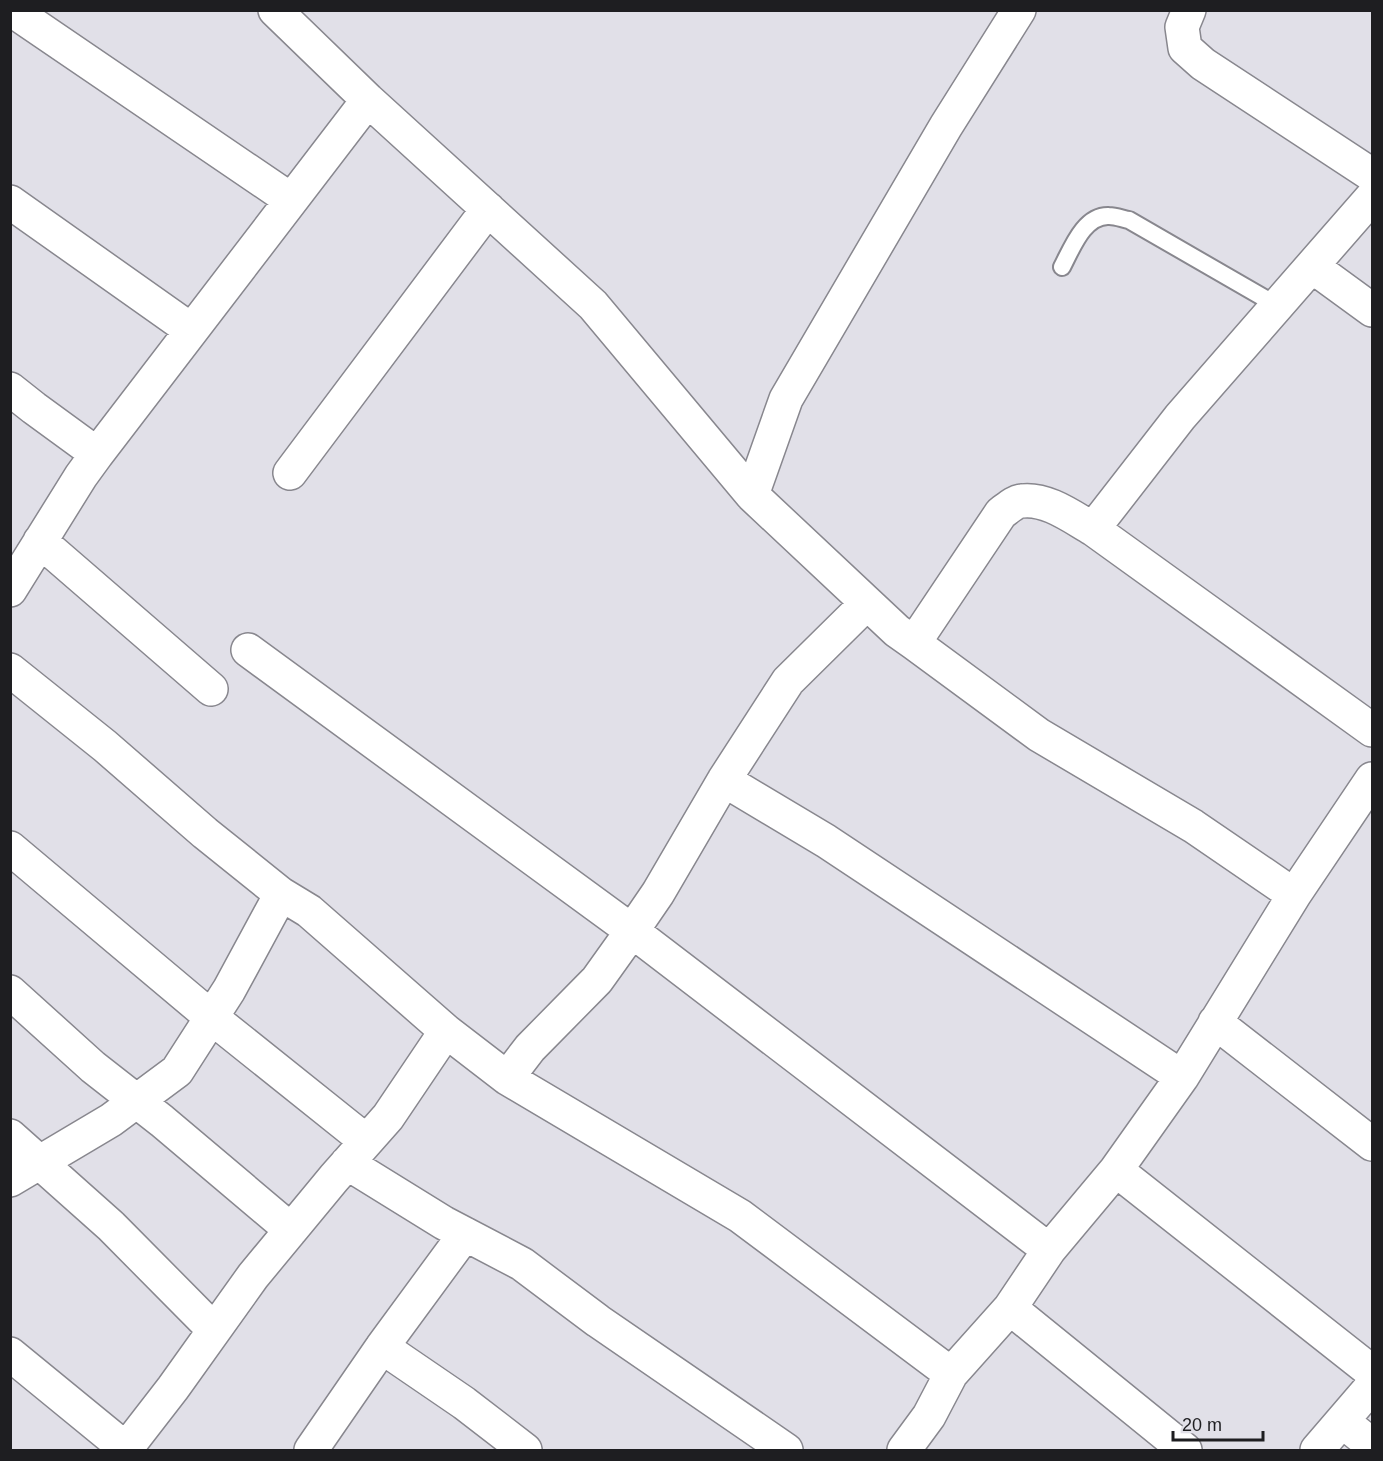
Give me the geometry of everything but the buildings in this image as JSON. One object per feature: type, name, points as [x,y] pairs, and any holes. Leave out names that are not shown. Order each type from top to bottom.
[{"type":"street","points":[[12,10],[291,200]]},
{"type":"street","points":[[275,10],[368,100],[593,305],[752,495],[897,631],[1039,735],[1193,826],[1294,895]]},
{"type":"street","points":[[752,495],[786,399],[946,126],[1018,10]]},
{"type":"street","points":[[1189,10],[1182,27],[1185,48],[1203,64],[1372,175]]},
{"type":"street","points":[[10,590],[97,454],[368,100]]},
{"type":"street","points":[[1093,529],[1180,417],[1372,197]]},
{"type":"street","points":[[10,202],[191,330]]},
{"type":"street","points":[[290,473],[488,209]]},
{"type":"street","points":[[1313,267],[1372,310]]},
{"type":"street","points":[[10,389],[97,454]]},
{"type":"street","points":[[914,643],[1001,513],[1020,500],[1041,503],[1093,529],[1372,730]]},
{"type":"street","points":[[40,541],[211,689]]},
{"type":"street","points":[[507,1078],[531,1048],[597,980],[632,931],[658,893],[724,780],[788,681],[867,603]]},
{"type":"street","points":[[248,650],[632,931],[1049,1250]]},
{"type":"street","points":[[10,670],[105,746],[205,833],[282,894],[309,911],[446,1031],[507,1078],[740,1216],[951,1374]]},
{"type":"street","points":[[724,780],[826,841],[1182,1077]]},
{"type":"street","points":[[904,1450],[929,1416],[951,1374],[1010,1308],[1049,1250],[1116,1170],[1182,1077],[1294,895],[1367,798]]},
{"type":"street","points":[[10,848],[211,1017],[357,1152],[465,1234],[522,1264],[598,1322],[786,1450]]},
{"type":"street","points":[[10,1180],[111,1120],[177,1071],[229,990],[282,894]]},
{"type":"street","points":[[10,992],[93,1067],[291,1230]]},
{"type":"street","points":[[1215,1022],[1372,1144]]},
{"type":"street","points":[[10,1354],[125,1450],[173,1388],[253,1276],[388,1117],[446,1031]]},
{"type":"street","points":[[10,1136],[111,1226],[214,1330]]},
{"type":"street","points":[[1116,1170],[1372,1372]]},
{"type":"street","points":[[311,1450],[382,1347],[465,1234]]},
{"type":"street","points":[[1010,1308],[1185,1450]]},
{"type":"street","points":[[382,1347],[525,1450]]},
{"type":"street","points":[[1317,1450],[1372,1386]]},
{"type":"street","points":[[1342,1421],[1372,1445]]},
{"type":"lane","points":[[1062,267],[1075,240],[1090,221],[1108,216],[1129,220],[1278,306]]}]
